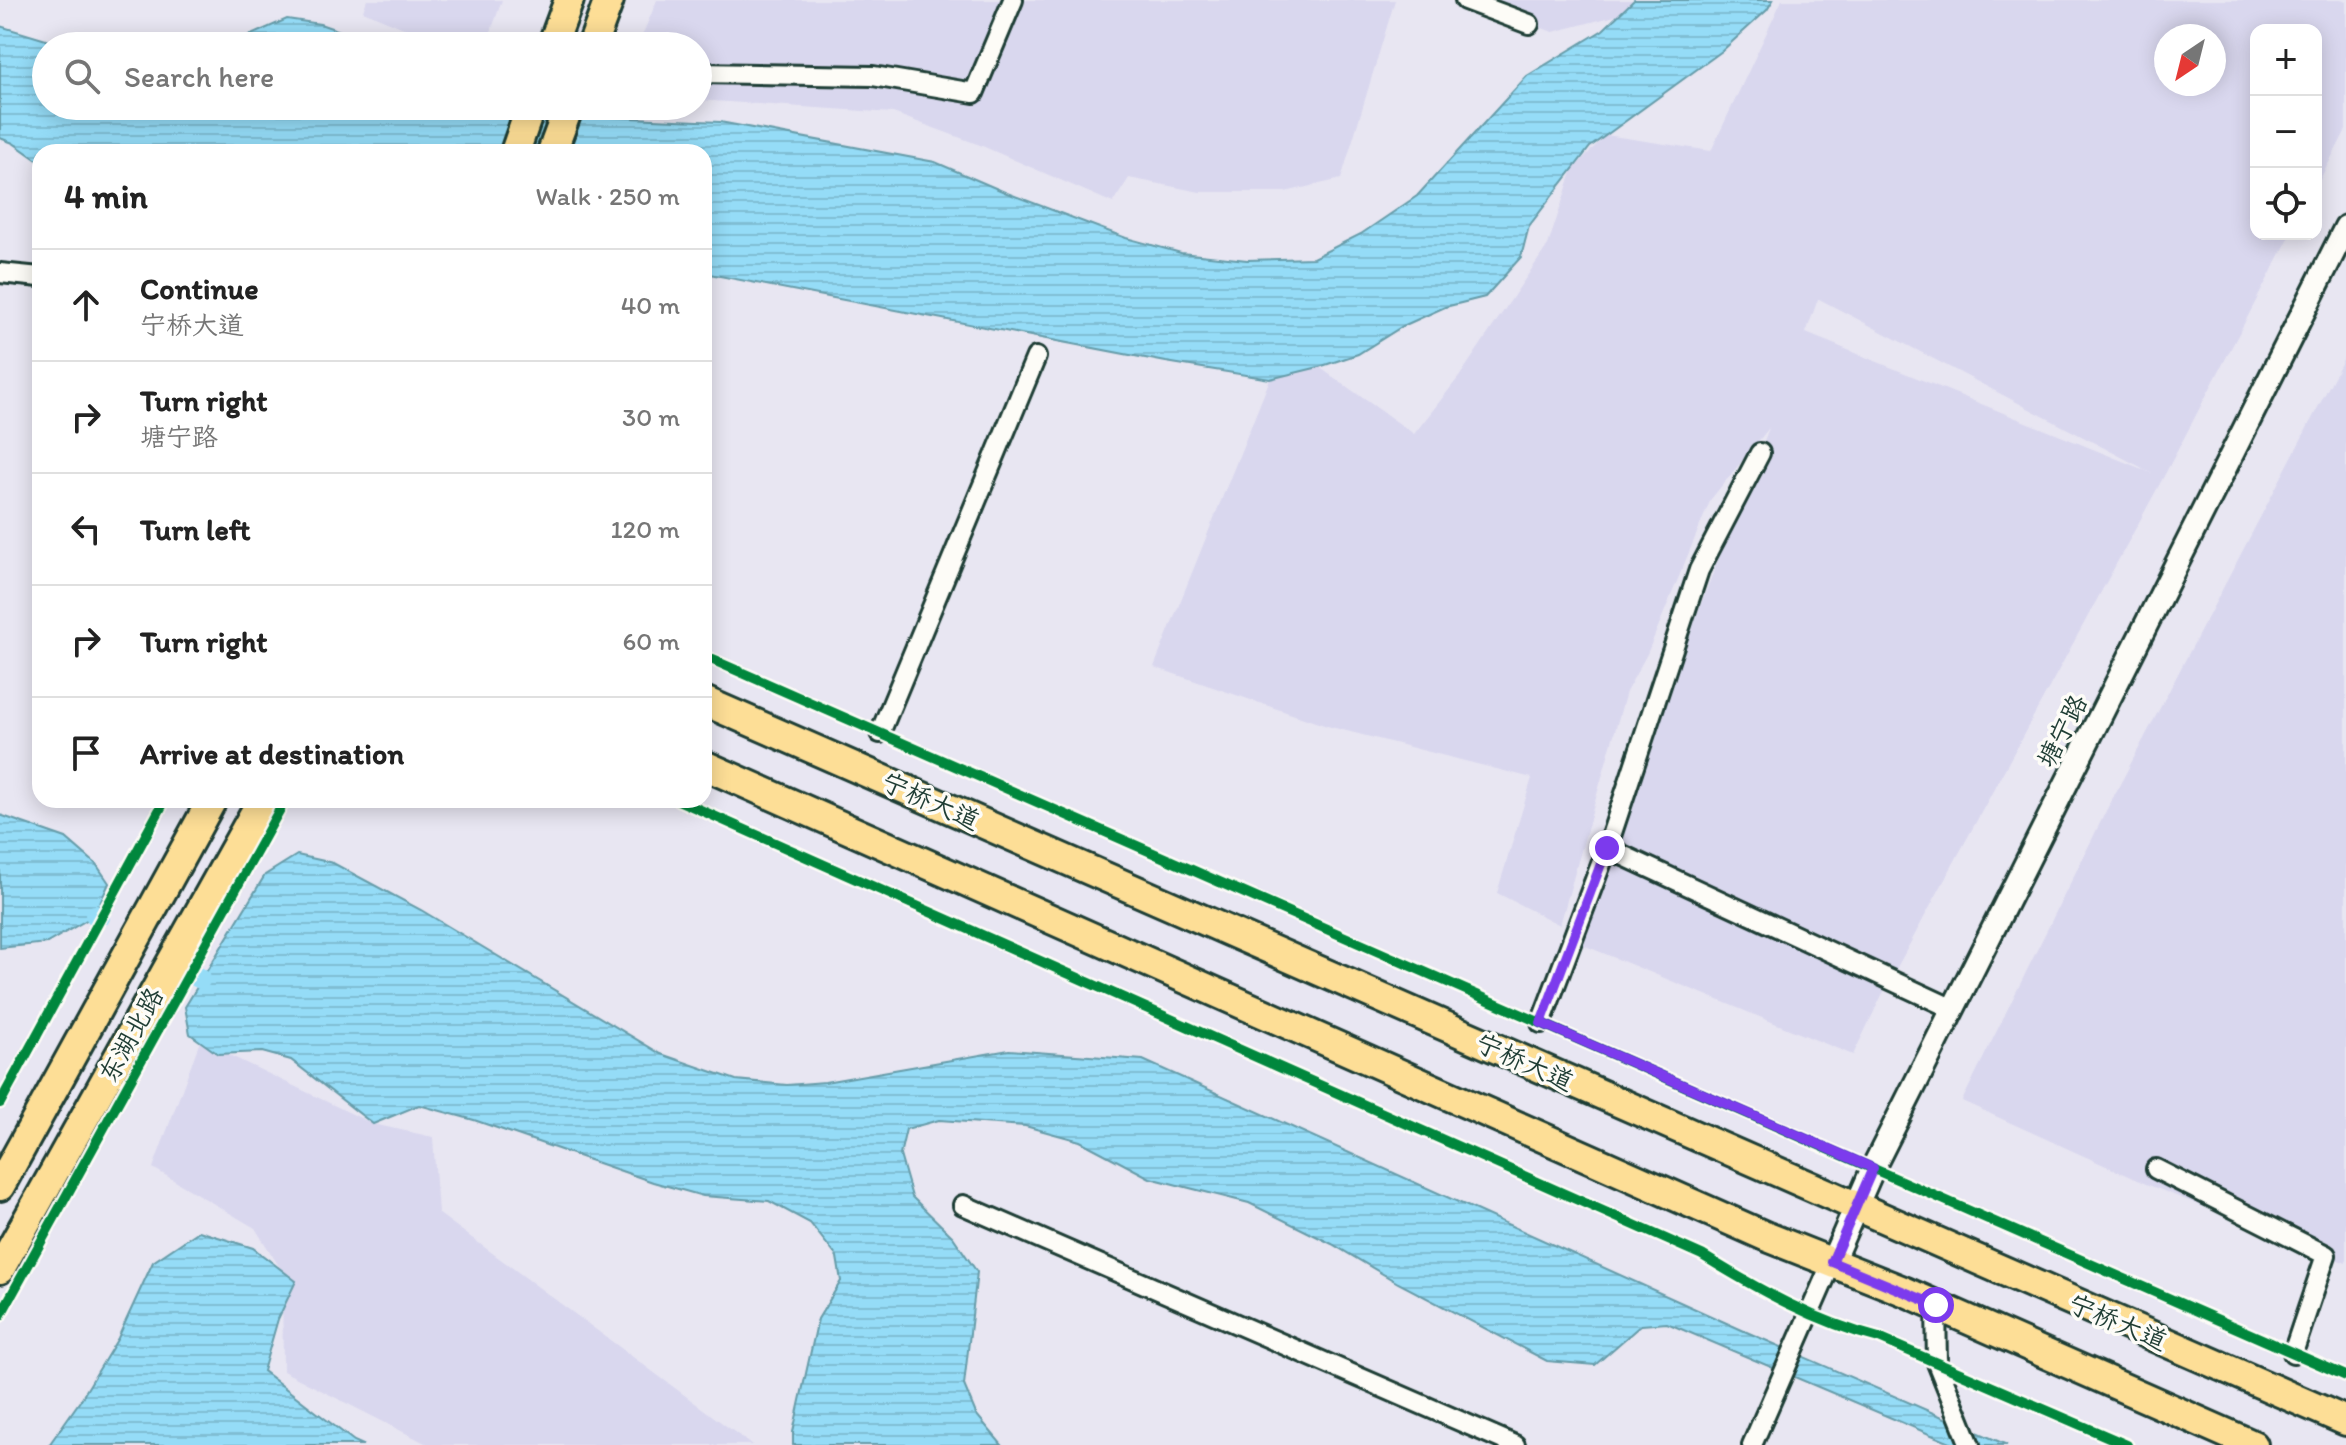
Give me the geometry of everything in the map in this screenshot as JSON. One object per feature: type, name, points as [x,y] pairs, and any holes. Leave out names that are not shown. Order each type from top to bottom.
[{"type":"main road","points":[[557,32],[569,0]]},
{"type":"main road","points":[[597,32],[609,0]]},
{"type":"main road","points":[[518,144],[526,120]]},
{"type":"main road","points":[[555,144],[564,120]]},
{"type":"main road","name":"宁桥大道","points":[[712,705],[2346,1421]]},
{"type":"main road","points":[[712,769],[1765,1236],[1936,1305],[2253,1445]]},
{"type":"main road","name":"东湖北路","points":[[0,1186],[208,808]]},
{"type":"main road","name":"东湖北路","points":[[0,1269],[258,808]]},
{"type":"street","points":[[712,73],[873,76],[974,93],[1013,0]]},
{"type":"street","points":[[1465,0],[1529,24]]},
{"type":"street","name":"塘宁路","points":[[1832,1262],[1855,1208],[1953,1009],[2346,227]]},
{"type":"street","points":[[0,273],[32,276]]},
{"type":"street","points":[[880,733],[1036,357]]},
{"type":"street","points":[[1541,1023],[1607,848],[1699,570],[1760,453]]},
{"type":"street","points":[[1607,848],[1953,1009]]},
{"type":"street","points":[[2156,1169],[2326,1255],[2293,1353]]},
{"type":"street","points":[[963,1205],[1515,1445]]},
{"type":"street","points":[[1752,1445],[1832,1262]]},
{"type":"street","points":[[1936,1305],[1937,1363],[1970,1445]]},
{"type":"shaded area","points":[[367,0],[502,0],[491,32],[413,32],[363,11]]},
{"type":"shaded area","points":[[657,0],[1395,0],[1341,179],[1285,192],[1200,192],[1129,178],[1113,203],[980,145],[893,113],[712,101],[712,32],[644,32]]},
{"type":"shaded area","points":[[1465,0],[1633,0],[1619,15],[1553,32]]},
{"type":"shaded area","points":[[1782,0],[2346,2],[2346,130],[2322,176],[2322,24],[2250,24],[2250,240],[2288,240],[2163,478],[1882,995],[1853,1055],[1571,940],[1769,428],[1711,499],[1647,654],[1626,692],[1560,925],[1497,893],[1532,778],[1327,726],[1154,667],[1270,379],[1319,367],[1414,434],[1459,377],[1548,245],[1573,169],[1606,135],[1711,151]],"holes":[[[1819,299],[2152,473],[1806,333]]]},
{"type":"shaded area","points":[[2346,354],[2346,1263],[2146,1184],[1962,1101],[2107,809]]},
{"type":"shaded area","points":[[200,1041],[373,1124],[433,1137],[438,1213],[752,1445],[429,1445],[283,1371],[282,1271],[255,1228],[153,1168]]},
{"type":"water","points":[[1634,0],[1773,0],[1767,10],[1722,51],[1590,147],[1529,226],[1521,257],[1485,297],[1445,307],[1403,326],[1358,354],[1270,379],[1166,362],[712,275],[712,144],[32,144],[32,156],[0,138],[0,26],[32,36],[32,120],[720,122],[935,162],[1126,238],[1181,253],[1247,260],[1313,258],[1361,234],[1417,196],[1527,76],[1603,30]]},
{"type":"water","points":[[287,19],[320,24],[343,32],[258,32]]},
{"type":"water","points":[[0,815],[66,838],[96,864],[109,883],[95,915],[47,943],[0,948]]},
{"type":"water","points":[[297,855],[333,863],[421,910],[661,1054],[736,1080],[787,1085],[825,1082],[1009,1050],[1143,1060],[1742,1330],[2007,1445],[1955,1445],[1667,1323],[1641,1325],[1595,1365],[1547,1361],[1398,1283],[1332,1244],[1249,1203],[1150,1178],[1080,1141],[1025,1126],[939,1120],[906,1129],[900,1155],[912,1197],[953,1237],[977,1272],[964,1385],[976,1414],[1002,1445],[793,1445],[793,1432],[818,1319],[841,1281],[837,1257],[810,1223],[769,1201],[703,1196],[653,1182],[474,1120],[419,1105],[373,1124],[291,1060],[262,1052],[218,1054],[190,1034],[185,1007],[265,875]]},
{"type":"water","points":[[199,1231],[253,1248],[296,1281],[278,1319],[263,1371],[363,1445],[49,1445],[118,1338],[153,1262]]},
{"type":"waterway","points":[[95,915],[100,917]]},
{"type":"waterway","points":[[193,975],[201,979]]},
{"type":"cycle path","points":[[712,660],[2346,1376]]},
{"type":"cycle path","points":[[0,1103],[161,808]]},
{"type":"cycle path","points":[[0,1316],[281,808]]},
{"type":"cycle path","points":[[696,808],[1702,1255],[1810,1314],[1879,1338],[2127,1445]]},
{"type":"route","points":[[1607,848],[1541,1023],[1873,1168],[1832,1262],[1936,1305]]}]
